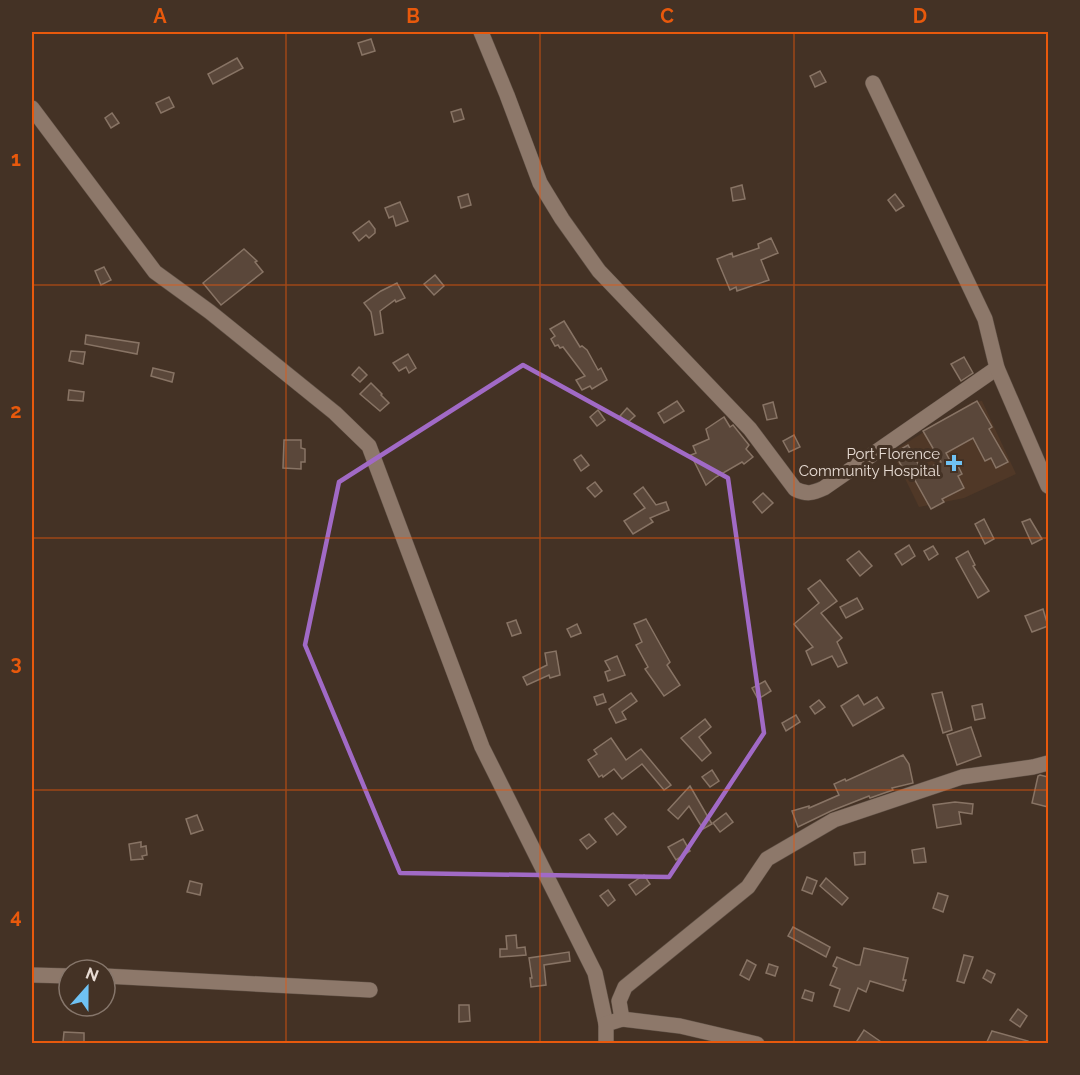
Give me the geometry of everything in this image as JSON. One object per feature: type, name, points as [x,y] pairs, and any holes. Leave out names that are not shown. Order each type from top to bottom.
[{"type":"street","points":[[481,32],[540,183],[562,219],[599,271],[750,429],[795,489],[810,494],[824,488],[997,369]]},
{"type":"street","points":[[873,84],[985,319],[997,369],[1048,486]]},
{"type":"street","points":[[32,108],[155,272],[210,312],[335,413],[369,446],[482,747],[595,973],[606,1024],[606,1044]]},
{"type":"street","points":[[622,1018],[619,1001],[625,987],[748,887],[767,859],[834,820],[873,805],[962,777],[1048,763]]},
{"type":"street","points":[[32,975],[57,976]]},
{"type":"street","points":[[117,977],[370,990]]},
{"type":"street","points":[[606,1024],[622,1018],[680,1026],[757,1044]]},
{"type":"highlighted area","points":[[523,365],[728,478],[764,733],[669,877],[400,873],[305,645],[339,482]]},
{"type":"shaded area","name":"Port Florence Community Hospital","points":[[982,401],[1016,474],[964,498],[919,507],[892,452],[972,402]]},
{"type":"building","points":[[371,39],[375,51],[362,55],[358,43]]},
{"type":"building","points":[[237,58],[243,68],[213,84],[208,74]]},
{"type":"building","points":[[820,71],[826,82],[815,87],[810,76]]},
{"type":"building","points":[[169,97],[174,107],[161,113],[156,103]]},
{"type":"building","points":[[461,109],[464,119],[454,122],[451,112]]},
{"type":"building","points":[[112,113],[119,123],[111,128],[105,118]]},
{"type":"building","points":[[742,185],[745,199],[733,201],[731,188]]},
{"type":"building","points":[[468,194],[471,205],[461,208],[458,197]]},
{"type":"building","points":[[895,194],[904,206],[896,211],[888,200]]},
{"type":"building","points":[[400,202],[408,221],[396,226],[393,216],[389,218],[385,208]]},
{"type":"building","points":[[369,221],[375,233],[369,238],[366,235],[359,241],[353,233]]},
{"type":"building","points":[[771,238],[778,253],[761,260],[769,280],[737,291],[736,287],[730,290],[717,259],[732,253],[733,257],[759,248],[758,244]]},
{"type":"building","points":[[244,249],[257,261],[255,262],[263,272],[221,305],[203,283]]},
{"type":"building","points":[[104,267],[111,280],[101,285],[95,271]]},
{"type":"building","points":[[435,275],[444,286],[434,295],[424,284]]},
{"type":"building","points":[[397,283],[405,298],[396,302],[395,300],[380,311],[383,333],[375,335],[371,312],[364,303]]},
{"type":"building","points":[[564,321],[580,347],[587,350],[598,370],[601,368],[607,380],[592,389],[590,386],[582,390],[576,380],[585,376],[563,347],[555,346],[551,339],[555,336],[550,329]]},
{"type":"building","points":[[86,335],[139,343],[137,354],[85,344]]},
{"type":"building","points":[[71,351],[85,352],[83,364],[69,361]]},
{"type":"building","points":[[408,354],[416,368],[409,373],[406,367],[399,371],[393,363]]},
{"type":"building","points":[[964,357],[973,373],[961,381],[951,364]]},
{"type":"building","points":[[359,367],[367,375],[360,382],[352,375]]},
{"type":"building","points":[[153,368],[174,373],[172,382],[151,376]]},
{"type":"building","points":[[371,383],[389,403],[380,411],[360,394]]},
{"type":"building","points":[[69,390],[84,392],[83,401],[68,400]]},
{"type":"building","points":[[677,401],[684,411],[664,423],[658,413]]},
{"type":"building","points":[[977,401],[992,427],[989,429],[1008,462],[996,468],[991,458],[985,461],[973,438],[946,453],[954,468],[958,466],[962,474],[958,476],[964,488],[942,499],[944,502],[931,509],[912,475],[908,477],[894,453],[908,445],[922,471],[941,462],[923,431]]},
{"type":"building","points":[[773,402],[777,418],[767,420],[763,405]]},
{"type":"building","points":[[627,408],[635,416],[627,423],[620,416]]},
{"type":"building","points":[[598,410],[605,420],[597,426],[590,417]]},
{"type":"building","points":[[724,417],[730,427],[733,425],[749,445],[746,449],[753,457],[706,485],[691,455],[696,453],[693,446],[709,439],[706,429]]},
{"type":"building","points":[[794,435],[800,447],[789,452],[783,441]]},
{"type":"building","points":[[284,440],[301,440],[301,448],[305,449],[305,462],[301,462],[301,469],[283,468]]},
{"type":"building","points":[[581,455],[589,465],[581,471],[574,460]]},
{"type":"building","points":[[595,482],[602,491],[595,497],[587,488]]},
{"type":"building","points":[[643,487],[656,505],[666,502],[669,510],[650,518],[653,522],[633,534],[624,521],[645,508],[634,494]]},
{"type":"building","points":[[763,493],[773,503],[762,513],[753,502]]},
{"type":"building","points":[[984,519],[994,539],[985,544],[975,524]]},
{"type":"building","points":[[1030,519],[1042,539],[1032,544],[1022,522]]},
{"type":"building","points":[[909,545],[915,556],[902,565],[895,554]]},
{"type":"building","points":[[933,546],[938,554],[929,560],[924,551]]},
{"type":"building","points":[[859,551],[872,566],[860,576],[847,560]]},
{"type":"building","points":[[968,551],[975,565],[973,566],[989,591],[978,598],[956,558]]},
{"type":"building","points":[[820,580],[837,601],[821,613],[842,638],[837,642],[847,663],[838,667],[832,656],[812,665],[806,651],[813,647],[794,624],[819,603],[808,589]]},
{"type":"building","points":[[857,598],[863,609],[846,618],[840,607]]},
{"type":"building","points":[[1043,609],[1048,626],[1032,632],[1025,616]]},
{"type":"building","points":[[646,619],[670,662],[667,665],[680,685],[664,696],[645,669],[648,667],[636,645],[642,642],[634,624]]},
{"type":"building","points":[[516,620],[521,633],[512,636],[507,623]]},
{"type":"building","points":[[577,624],[581,633],[571,637],[567,629]]},
{"type":"building","points":[[556,651],[560,675],[550,678],[549,675],[527,685],[523,677],[547,665],[545,653]]},
{"type":"building","points":[[617,656],[625,675],[608,681],[605,672],[610,670],[605,661]]},
{"type":"building","points":[[765,681],[771,691],[758,699],[752,688]]},
{"type":"building","points":[[942,692],[952,730],[943,733],[932,694]]},
{"type":"building","points":[[631,693],[637,701],[622,712],[626,719],[616,723],[609,709]]},
{"type":"building","points":[[603,694],[606,702],[597,705],[594,697]]},
{"type":"building","points":[[858,695],[864,705],[877,697],[884,708],[853,726],[841,706]]},
{"type":"building","points":[[819,700],[825,707],[815,714],[810,707]]},
{"type":"building","points":[[982,704],[985,718],[975,720],[972,706]]},
{"type":"building","points":[[796,715],[800,722],[786,731],[782,723]]},
{"type":"building","points":[[705,719],[711,727],[699,737],[711,753],[702,761],[681,738]]},
{"type":"building","points":[[971,727],[981,756],[957,765],[947,735]]},
{"type":"building","points":[[611,738],[626,760],[641,749],[671,785],[664,790],[642,764],[622,779],[614,769],[603,777],[602,775],[599,777],[588,760],[597,754],[594,750]]},
{"type":"building","points":[[903,755],[909,764],[913,783],[892,788],[893,790],[870,798],[869,796],[798,827],[792,811],[809,806],[809,808],[839,795],[834,784],[845,779],[846,781]]},
{"type":"building","points":[[712,770],[719,781],[710,787],[702,777]]},
{"type":"building","points":[[1040,775],[1048,777],[1048,807],[1032,803]]},
{"type":"building","points":[[690,786],[712,824],[703,829],[689,806],[678,819],[668,810]]},
{"type":"building","points":[[955,802],[973,804],[972,814],[959,812],[961,824],[937,828],[933,805]]},
{"type":"building","points":[[613,813],[626,827],[617,835],[605,819]]},
{"type":"building","points":[[726,813],[733,822],[720,832],[713,823]]},
{"type":"building","points":[[197,815],[203,830],[191,834],[186,819]]},
{"type":"building","points":[[589,834],[596,842],[587,849],[580,840]]},
{"type":"building","points":[[683,839],[690,851],[676,860],[668,847]]},
{"type":"building","points":[[141,842],[141,847],[146,846],[147,855],[142,856],[143,859],[131,860],[129,844]]},
{"type":"building","points":[[924,848],[926,862],[914,863],[912,850]]},
{"type":"building","points":[[865,852],[865,864],[855,865],[854,853]]},
{"type":"building","points":[[644,875],[650,884],[636,895],[629,885]]},
{"type":"building","points":[[807,877],[817,881],[812,894],[802,890]]},
{"type":"building","points":[[826,878],[848,898],[842,905],[820,886]]},
{"type":"building","points":[[190,881],[202,884],[200,895],[187,892]]},
{"type":"building","points":[[608,890],[615,900],[608,906],[600,896]]},
{"type":"building","points":[[938,893],[948,896],[943,912],[933,908]]},
{"type":"building","points":[[793,927],[830,947],[826,957],[788,936]]},
{"type":"building","points":[[516,935],[517,948],[525,947],[526,955],[500,957],[500,949],[507,949],[506,936]]},
{"type":"building","points":[[864,948],[908,958],[903,991],[870,981],[866,992],[858,988],[849,1011],[834,1006],[840,989],[830,985],[837,968],[833,966],[837,957],[860,965]]},
{"type":"building","points":[[569,952],[570,961],[544,965],[546,985],[531,987],[529,958]]},
{"type":"building","points":[[964,955],[973,957],[964,983],[957,981]]},
{"type":"building","points":[[747,960],[756,965],[749,980],[740,975]]},
{"type":"building","points":[[769,964],[778,967],[775,976],[766,973]]},
{"type":"building","points":[[987,970],[995,974],[991,983],[983,978]]},
{"type":"building","points":[[805,990],[814,993],[812,1001],[802,998]]},
{"type":"building","points":[[459,1005],[469,1005],[470,1021],[459,1022]]},
{"type":"building","points":[[1018,1009],[1027,1016],[1020,1027],[1010,1020]]},
{"type":"building","points":[[864,1030],[884,1044],[855,1044]]},
{"type":"building","points":[[992,1031],[1028,1041],[1028,1044],[986,1044]]},
{"type":"building","points":[[64,1032],[84,1033],[84,1042],[63,1042]]},
{"type":"place","name":"Port Florence Community Hospital","points":[[954,463]]}]
